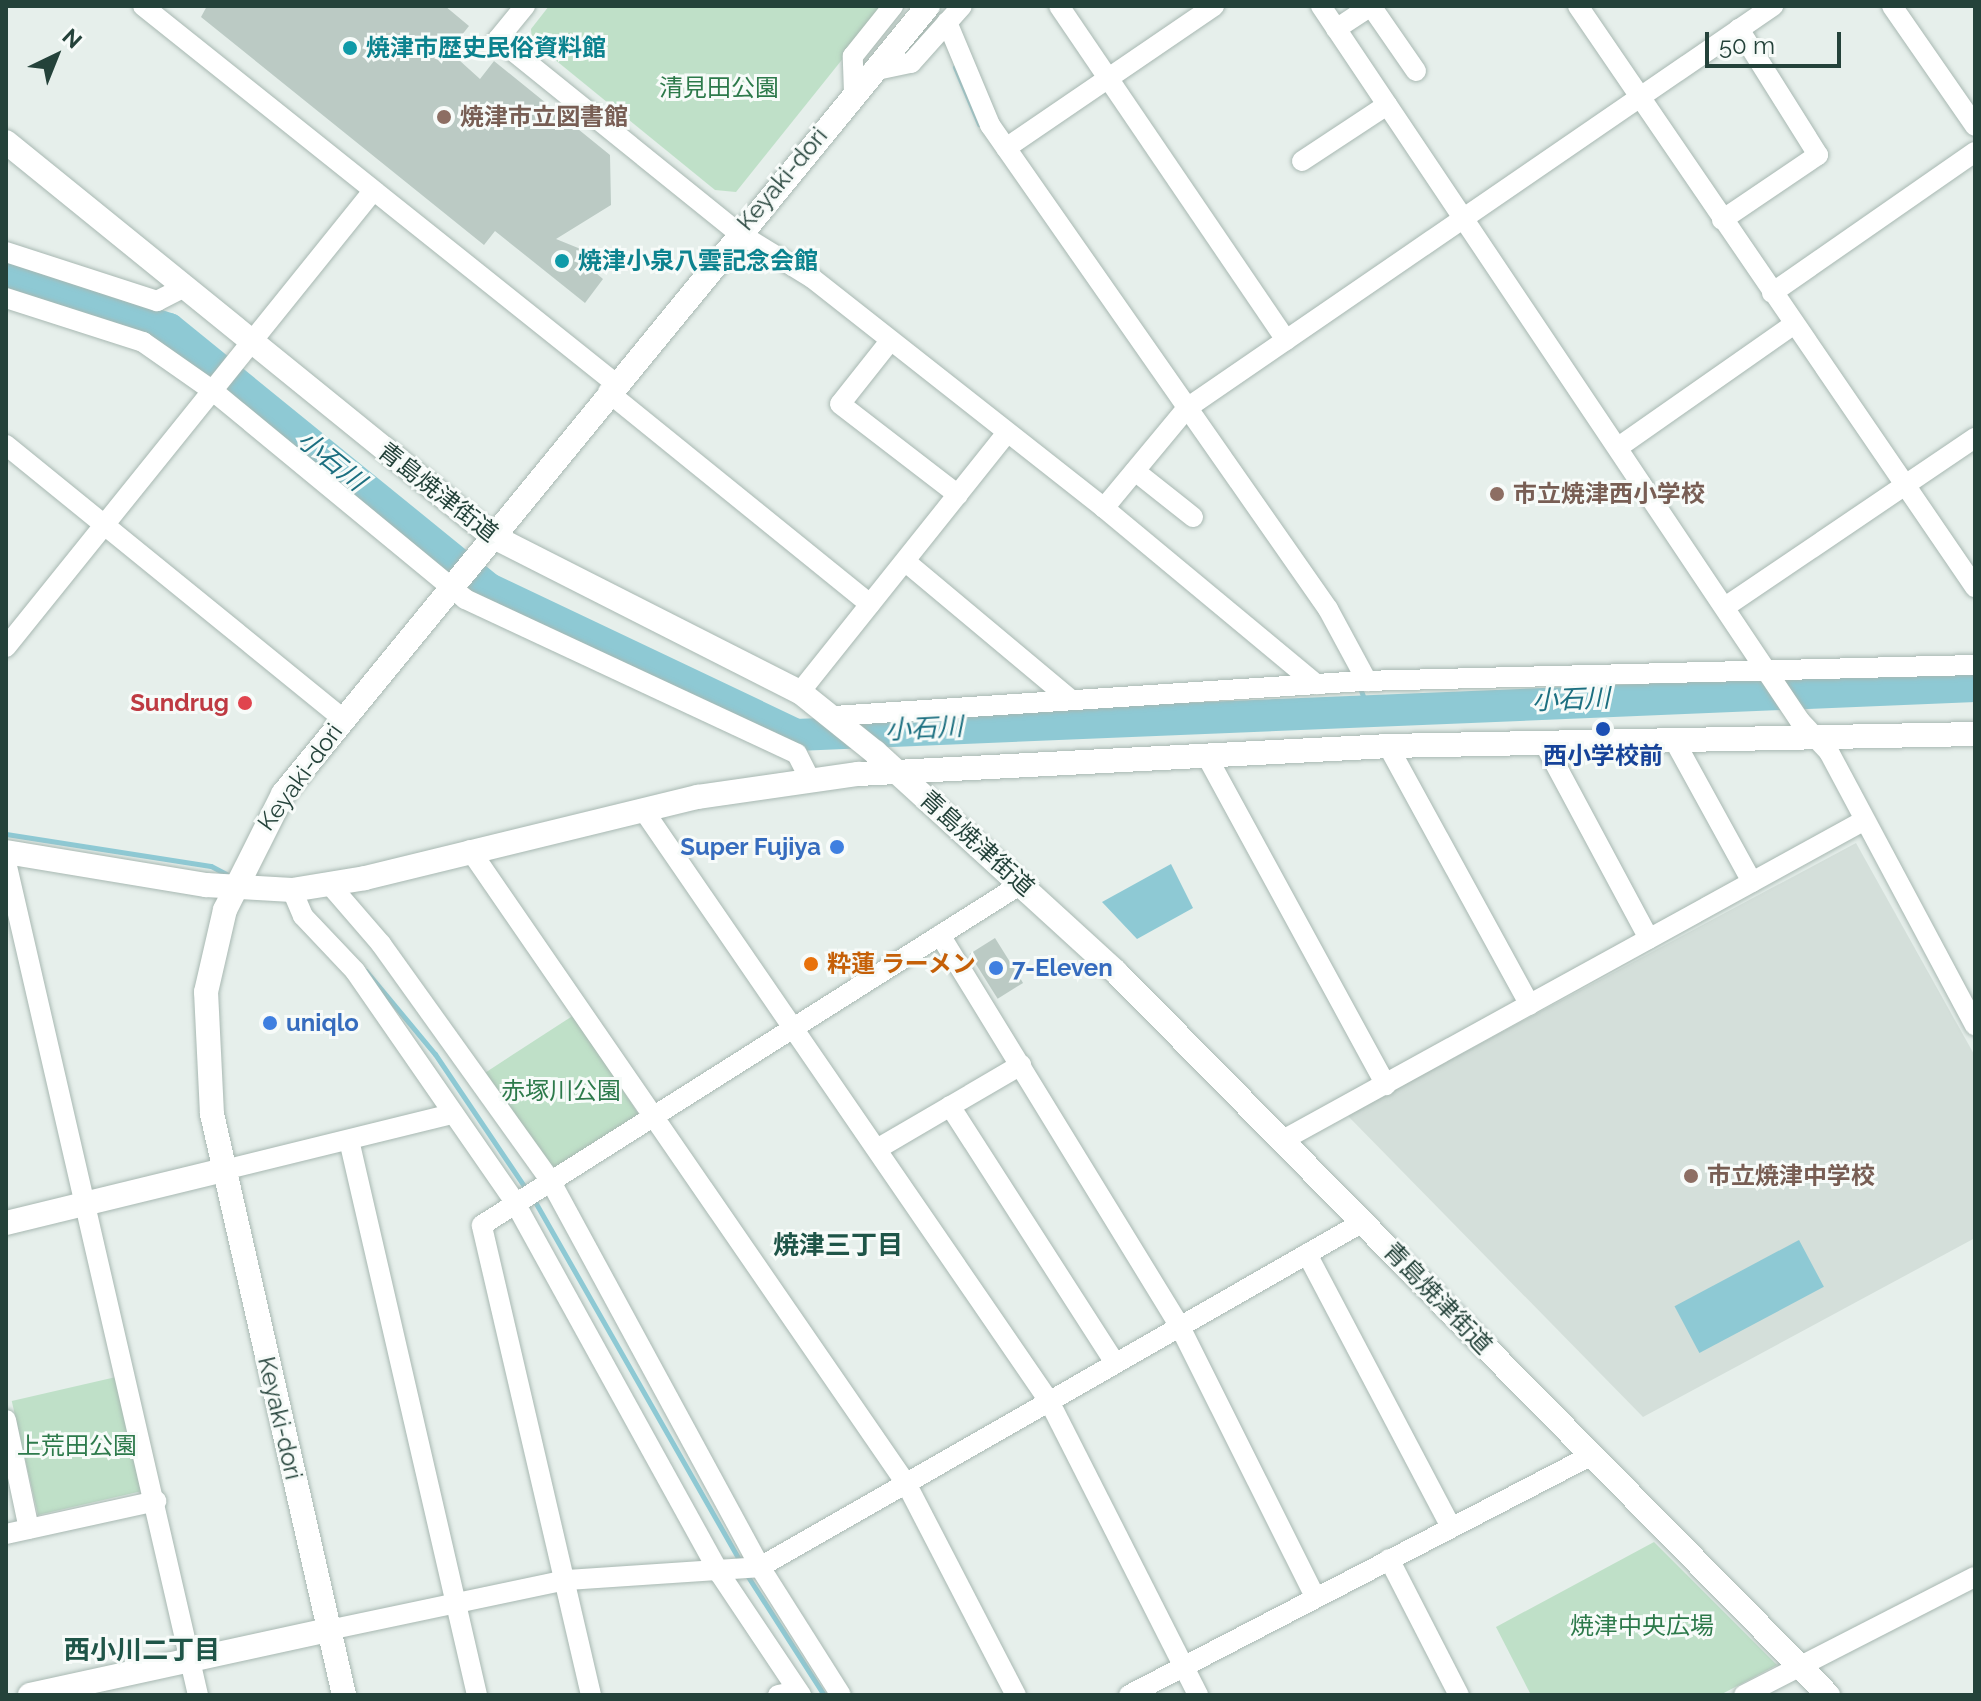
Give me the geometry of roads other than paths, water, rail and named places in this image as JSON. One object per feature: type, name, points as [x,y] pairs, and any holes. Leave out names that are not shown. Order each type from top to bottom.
[{"type":"street","points":[[143,6],[373,191],[870,604]]},
{"type":"street","points":[[525,6],[498,39],[737,232],[812,278],[1104,508],[1316,684]]},
{"type":"street","points":[[854,93],[853,56],[893,6]]},
{"type":"street","name":"Keyaki-dori","points":[[344,1695],[224,1170],[204,1034],[214,949],[234,887],[276,805],[343,719],[737,232],[928,6]]},
{"type":"street","points":[[872,71],[911,63],[962,6]]},
{"type":"street","points":[[1059,6],[1286,340]]},
{"type":"street","points":[[1006,148],[1214,6]]},
{"type":"street","points":[[1321,6],[1620,446],[1795,713],[1829,752],[1863,821],[1975,1026]]},
{"type":"street","points":[[1336,29],[1371,6],[1416,71]]},
{"type":"street","points":[[1578,6],[1973,582]]},
{"type":"street","points":[[1892,6],[1975,126]]},
{"type":"street","points":[[1104,508],[1183,412],[1766,8]]},
{"type":"street","points":[[947,22],[973,91],[1006,148],[1183,412],[1345,634],[1361,681]]},
{"type":"street","points":[[1722,220],[1818,155],[1739,29]]},
{"type":"street","points":[[1302,161],[1387,105]]},
{"type":"street","name":"青島焼津街道","points":[[7,143],[183,288],[245,353],[492,536],[800,692],[834,716],[1021,884],[1283,1140],[1828,1695]]},
{"type":"street","points":[[1772,293],[1975,152]]},
{"type":"street","points":[[6,647],[373,191]]},
{"type":"street","points":[[6,252],[157,301],[183,288]]},
{"type":"street","points":[[6,298],[143,342],[213,391],[453,584],[650,689],[797,754],[810,780]]},
{"type":"street","points":[[1620,446],[1794,324]]},
{"type":"street","points":[[890,341],[840,404],[958,495]]},
{"type":"street","points":[[800,692],[1007,433]]},
{"type":"street","points":[[1725,607],[1975,438]]},
{"type":"street","points":[[6,445],[343,719]]},
{"type":"street","points":[[1135,471],[1193,517]]},
{"type":"street","points":[[906,562],[1070,699]]},
{"type":"street","points":[[834,716],[1361,681],[1975,665]]},
{"type":"street","points":[[6,852],[234,887],[292,890],[331,886],[470,850],[644,811],[810,780],[898,772],[1388,746],[1975,734]]},
{"type":"street","points":[[1674,740],[1752,882]]},
{"type":"street","points":[[1544,743],[1649,939]]},
{"type":"street","points":[[1388,746],[1530,1005]]},
{"type":"street","points":[[1206,755],[1386,1085]]},
{"type":"street","points":[[644,811],[1049,1401],[1198,1695]]},
{"type":"street","points":[[1283,1140],[1863,821]]},
{"type":"street","points":[[470,850],[907,1485],[1016,1695]]},
{"type":"street","points":[[6,862],[156,1501],[198,1695]]},
{"type":"street","points":[[591,1695],[482,1225],[517,1200],[1021,884]]},
{"type":"street","points":[[331,886],[373,933],[544,1183],[756,1568],[841,1695]]},
{"type":"street","points":[[292,890],[303,916],[355,971],[452,1114],[517,1200],[792,1694]]},
{"type":"street","points":[[940,935],[1179,1325],[1315,1596]]},
{"type":"street","points":[[877,1149],[1021,1065]]},
{"type":"street","points":[[950,1106],[1115,1363]]},
{"type":"street","points":[[6,1223],[452,1114]]},
{"type":"street","points":[[349,1140],[477,1695]]},
{"type":"street","points":[[30,1695],[566,1580],[723,1574],[756,1568],[907,1485],[1179,1325],[1363,1222]]},
{"type":"street","points":[[1307,1254],[1451,1527]]},
{"type":"street","points":[[6,1420],[29,1529]]},
{"type":"street","points":[[1129,1695],[1592,1455]]},
{"type":"street","points":[[6,1534],[156,1501]]},
{"type":"street","points":[[1389,1559],[1459,1695]]},
{"type":"street","points":[[1744,1695],[1975,1577]]},
{"type":"water","points":[[1171,864],[1193,908],[1137,939],[1102,902]]},
{"type":"water","points":[[1799,1240],[1824,1287],[1699,1353],[1675,1306]]},
{"type":"waterway","points":[[955,67],[979,124]]},
{"type":"waterway","name":"小石川","points":[[6,277],[169,329],[489,589],[796,735],[1975,686]]},
{"type":"waterway","points":[[1359,685],[1367,707]]},
{"type":"waterway","points":[[6,834],[211,866],[232,877]]},
{"type":"waterway","points":[[366,971],[435,1054],[528,1192]]},
{"type":"waterway","points":[[534,1200],[741,1563]]},
{"type":"waterway","points":[[745,1572],[824,1695]]},
{"type":"place","name":"焼津市歴史民俗資料館","points":[[350,48]]},
{"type":"place","name":"焼津市立図書館","points":[[444,117]]},
{"type":"place","name":"焼津小泉八雲記念会館","points":[[562,261]]},
{"type":"place","name":"市立焼津西小学校","points":[[1497,494]]},
{"type":"place","name":"Sundrug","points":[[245,703]]},
{"type":"place","name":"西小学校前","points":[[1603,729]]},
{"type":"place","name":"Super Fujiya","points":[[837,847]]},
{"type":"place","name":"粋蓮 ラーメン","points":[[811,964]]},
{"type":"place","name":"7-Eleven","points":[[996,968]]},
{"type":"place","name":"uniqlo","points":[[270,1023]]},
{"type":"place","name":"市立焼津中学校","points":[[1691,1176]]},
{"type":"district","name":"焼津三丁目","points":[[838,1246]]},
{"type":"district","name":"西小川二丁目","points":[[142,1651]]},
{"type":"park label","name":"清見田公園","points":[[719,88]]},
{"type":"park label","name":"赤塚川公園","points":[[561,1091]]},
{"type":"park label","name":"上荒田公園","points":[[77,1446]]},
{"type":"park label","name":"焼津中央広場","points":[[1642,1626]]}]
